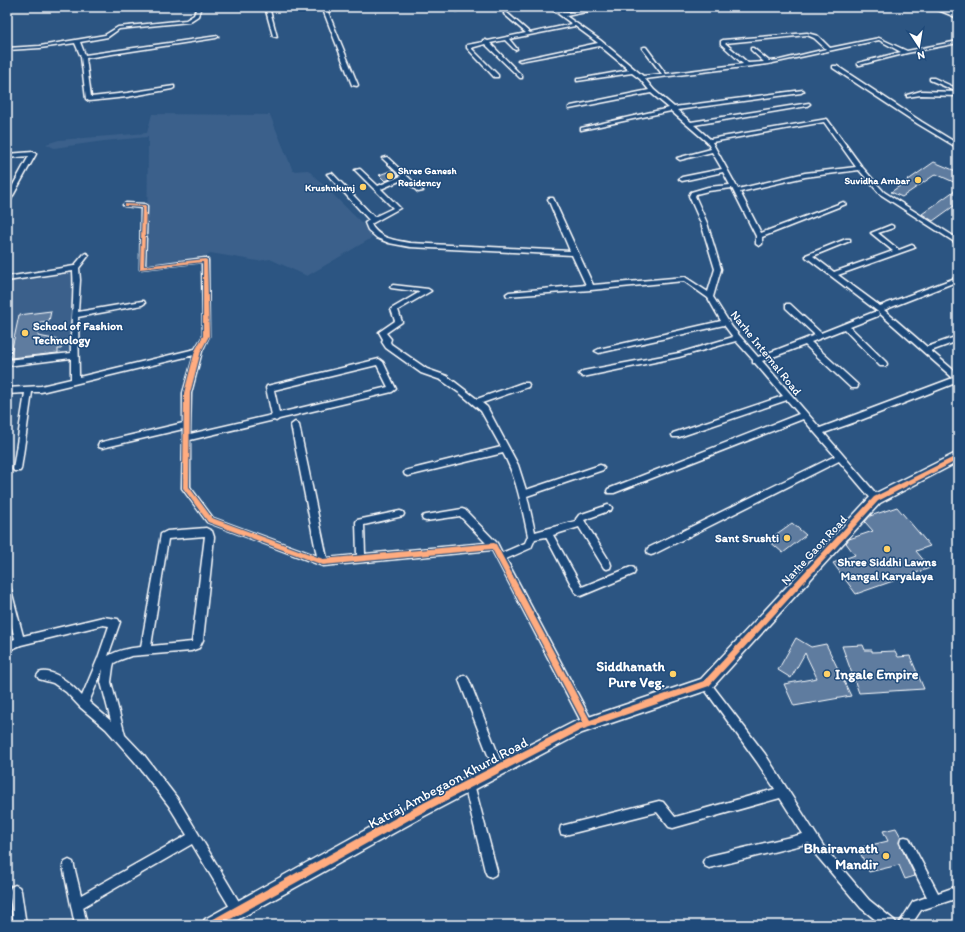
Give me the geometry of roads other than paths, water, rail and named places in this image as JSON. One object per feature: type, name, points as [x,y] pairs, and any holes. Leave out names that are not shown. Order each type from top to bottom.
[{"type":"street","points":[[7,49],[40,47],[106,36],[118,28],[190,20],[198,14],[200,7]]},
{"type":"street","points":[[267,7],[275,36]]},
{"type":"street","points":[[324,7],[355,85]]},
{"type":"street","points":[[456,10],[471,7]]},
{"type":"street","points":[[550,7],[601,44],[642,78],[652,91],[709,141],[726,170],[759,236],[759,244]]},
{"type":"street","points":[[561,14],[609,7]]},
{"type":"street","points":[[936,7],[958,16]]},
{"type":"street","points":[[506,13],[528,33]]},
{"type":"street","points":[[496,76],[468,47],[470,44],[575,24]]},
{"type":"street","points":[[747,65],[723,41],[807,34],[816,38],[829,49]]},
{"type":"street","points":[[83,57],[216,37]]},
{"type":"street","points":[[505,38],[516,49]]},
{"type":"street","points":[[642,78],[768,63],[879,39],[907,52]]},
{"type":"street","points":[[77,41],[83,57],[89,99],[127,95],[172,87]]},
{"type":"street","points":[[485,41],[520,78]]},
{"type":"street","points":[[860,64],[907,52],[958,42]]},
{"type":"street","points":[[520,60],[601,44]]},
{"type":"street","points":[[644,48],[666,75]]},
{"type":"street","points":[[753,49],[768,63]]},
{"type":"street","points":[[835,67],[958,146]]},
{"type":"street","points":[[579,80],[633,71]]},
{"type":"street","points":[[932,78],[958,91]]},
{"type":"street","points":[[571,108],[652,91]]},
{"type":"street","points":[[583,129],[672,109],[801,91]]},
{"type":"street","points":[[909,96],[921,93],[958,94]]},
{"type":"street","points":[[690,124],[807,104]]},
{"type":"street","points":[[709,141],[825,120],[860,168],[882,193],[958,242]]},
{"type":"street","points":[[680,158],[714,150]]},
{"type":"street","points":[[7,156],[33,154],[7,202]]},
{"type":"street","points":[[385,158],[420,191]]},
{"type":"street","points":[[509,294],[685,279],[710,297],[718,269],[704,223],[692,196],[693,192],[708,189],[736,189],[805,175],[860,168]]},
{"type":"street","points":[[358,170],[396,208],[368,223],[368,226],[377,235],[387,240],[410,245],[574,253]]},
{"type":"street","points":[[682,179],[726,170]]},
{"type":"street","points":[[330,174],[373,220]]},
{"type":"street","points":[[377,189],[405,177]]},
{"type":"street","points":[[552,199],[574,253],[591,288]]},
{"type":"street","points":[[759,236],[843,204]]},
{"type":"street","points":[[126,205],[144,205],[142,268],[205,260],[206,336],[198,351],[187,393],[186,488],[210,520],[323,562],[494,546]]},
{"type":"street","points":[[891,227],[874,233],[898,252]]},
{"type":"street","points":[[818,432],[858,418],[958,378],[926,350],[808,256],[848,240]]},
{"type":"street","points":[[833,275],[912,247]]},
{"type":"street","points":[[75,380],[74,355],[77,280],[76,268],[86,255]]},
{"type":"street","points":[[7,279],[76,268]]},
{"type":"street","points":[[756,361],[806,342],[958,279]]},
{"type":"street","points":[[392,287],[428,291],[394,309],[399,322],[382,332],[387,339],[386,342],[388,346],[424,371],[444,378],[484,409],[514,464],[523,494],[532,536],[528,545],[500,558]]},
{"type":"street","name":"Narhe Internal Road","points":[[710,297],[725,322],[737,338],[876,499]]},
{"type":"street","points":[[75,315],[142,302]]},
{"type":"street","points":[[788,306],[820,336]]},
{"type":"street","points":[[599,351],[725,322]]},
{"type":"street","points":[[844,326],[883,364]]},
{"type":"street","points":[[583,374],[679,355],[737,338]]},
{"type":"street","points":[[926,350],[958,338]]},
{"type":"street","points":[[806,342],[854,386]]},
{"type":"street","points":[[7,391],[41,389],[198,351]]},
{"type":"street","points":[[7,363],[74,355]]},
{"type":"street","points":[[187,438],[276,418],[392,389],[379,362],[270,388],[276,418]]},
{"type":"street","points":[[476,402],[525,385]]},
{"type":"street","points":[[17,469],[29,390]]},
{"type":"street","points":[[676,435],[788,397]]},
{"type":"street","points":[[611,491],[804,415]]},
{"type":"street","points":[[102,445],[187,425]]},
{"type":"street","points":[[295,425],[323,562]]},
{"type":"street","points":[[408,473],[506,449]]},
{"type":"street","name":"Narhe Gaon Road","points":[[706,684],[876,499],[958,457]]},
{"type":"street","points":[[651,552],[840,458]]},
{"type":"street","points":[[523,494],[600,468]]},
{"type":"street","points":[[607,565],[580,519],[608,508]]},
{"type":"street","points":[[426,518],[462,512],[494,546],[588,724]]},
{"type":"street","points":[[361,559],[360,522],[400,514]]},
{"type":"street","points":[[532,536],[548,533],[581,522]]},
{"type":"street","points":[[121,738],[106,682],[108,666],[111,660],[117,656],[144,651],[191,647],[196,644],[198,640],[210,537],[206,532],[167,535],[164,537],[144,651]]},
{"type":"street","points":[[548,533],[581,592],[631,571]]},
{"type":"street","points":[[7,590],[20,641]]},
{"type":"street","points":[[7,647],[20,641],[103,621],[115,622],[83,704]]},
{"type":"street","points":[[42,676],[55,679],[69,689],[83,704],[110,726],[140,759],[172,802],[238,910]]},
{"type":"street","points":[[464,680],[499,769]]},
{"type":"street","points":[[706,684],[761,758],[820,851],[865,904],[891,925]]},
{"type":"street","name":"Katraj Ambegaon Khurd Road","points":[[211,925],[469,784],[588,724],[706,684]]},
{"type":"street","points":[[469,784],[491,871]]},
{"type":"street","points":[[565,830],[659,806],[673,823],[782,792]]},
{"type":"street","points":[[77,904],[193,837]]},
{"type":"street","points":[[710,862],[810,837]]},
{"type":"street","points":[[905,842],[935,900]]},
{"type":"street","points":[[70,866],[81,925]]},
{"type":"street","points":[[15,891],[20,925]]},
{"type":"street","points":[[904,925],[917,906],[958,892]]},
{"type":"place","name":"Shree Ganesh Residency","points":[[390,176]]},
{"type":"place","name":"Suvidha Ambar","points":[[918,180]]},
{"type":"place","name":"Krushnkunj","points":[[363,187]]},
{"type":"place","name":"School of Fashion Technology","points":[[25,333]]},
{"type":"place","name":"Sant Srushti","points":[[787,538]]},
{"type":"place","name":"Shree Siddhi Lawns Mangal Karyalaya","points":[[887,549]]},
{"type":"place","name":"Siddhanath Pure Veg.","points":[[673,674]]},
{"type":"place","name":"Ingale Empire","points":[[827,674]]},
{"type":"place","name":"Bhairavnath Mandir","points":[[886,856]]}]
